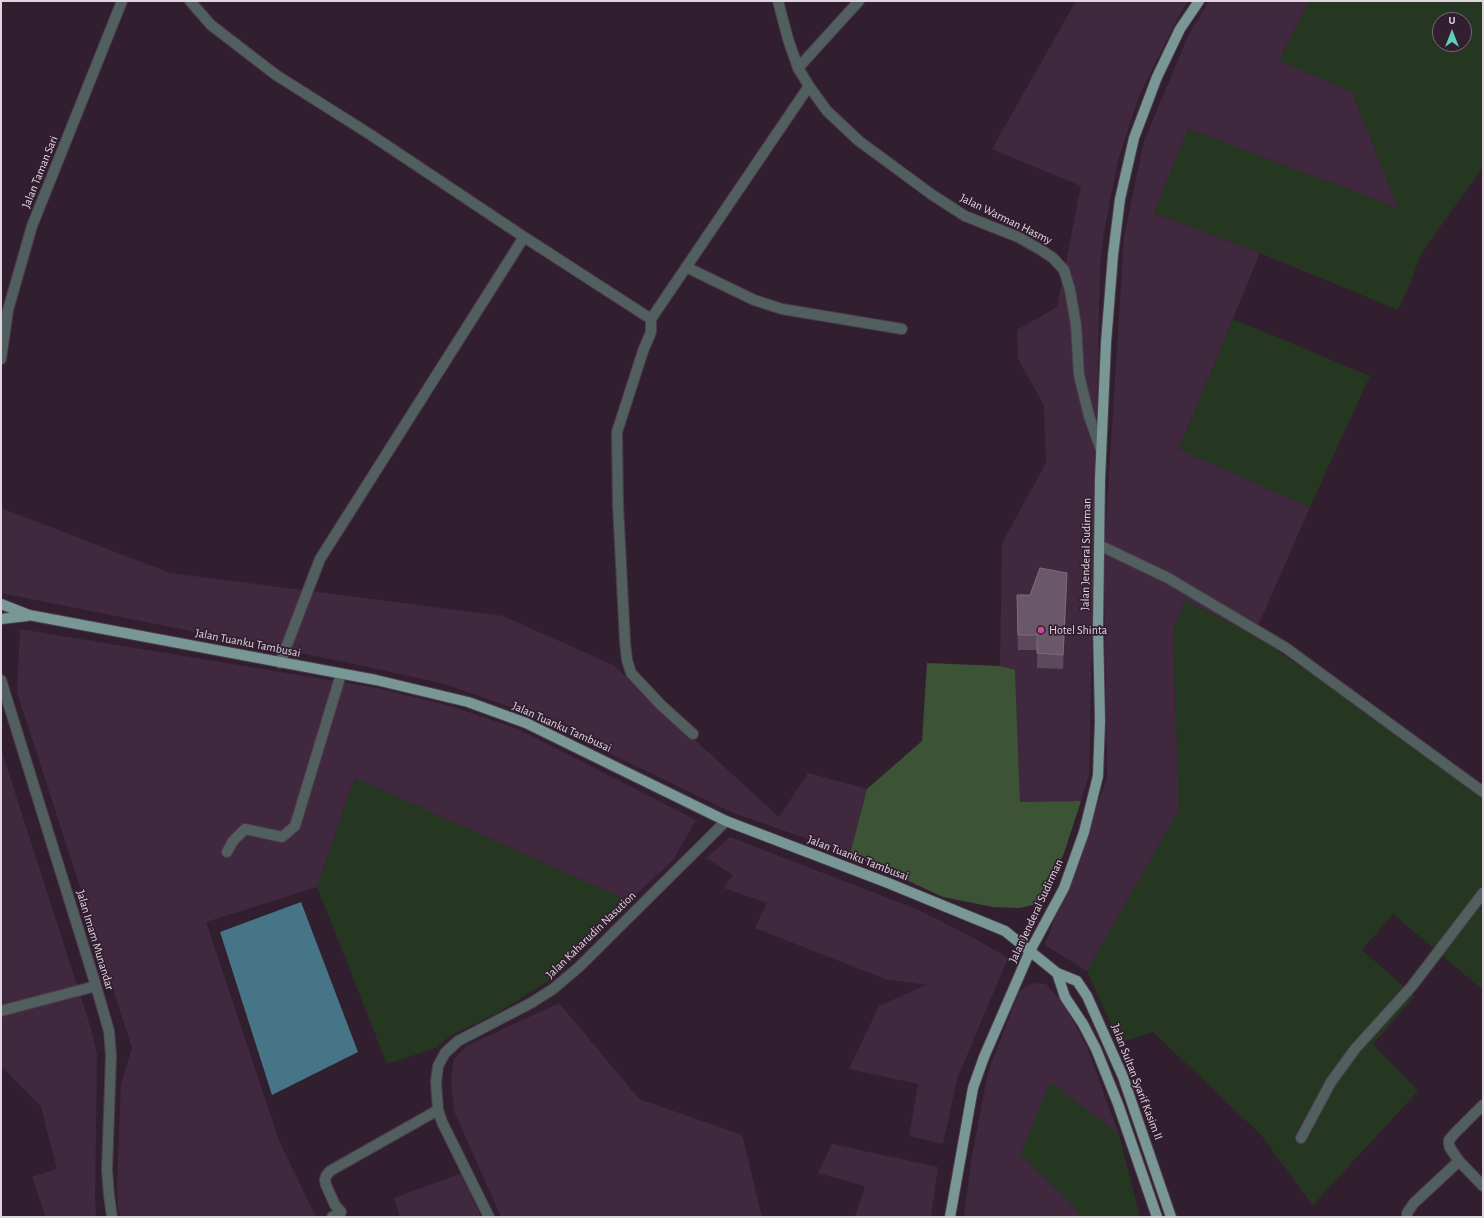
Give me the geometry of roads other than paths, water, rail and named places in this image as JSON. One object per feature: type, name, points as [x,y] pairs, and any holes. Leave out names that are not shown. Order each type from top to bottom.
[{"type":"main road","name":"Jalan Jenderal Sudirman","points":[[950,1217],[973,1088],[984,1057],[1030,951],[1064,888],[1084,832],[1098,776],[1100,721],[1098,627],[1101,451],[1113,255],[1120,199],[1134,138],[1157,77],[1180,29],[1199,1]]},
{"type":"main road","name":"Jalan Tuanku Tambusai","points":[[1,604],[29,616],[376,680],[468,702],[526,723],[726,821],[888,883],[1005,931],[1030,951]]},
{"type":"main road","name":"Jalan Tuanku Tambusai","points":[[1,619],[29,616]]},
{"type":"main road","name":"Jalan Sultan Syarif Kasim II","points":[[1030,951],[1057,972],[1077,981],[1087,996],[1103,1029],[1123,1077],[1171,1217]]},
{"type":"main road","points":[[1057,972],[1065,997],[1083,1024],[1096,1049],[1120,1111],[1157,1217]]},
{"type":"street","name":"Jalan Taman Sari","points":[[1,359],[8,310],[32,226],[122,1]]},
{"type":"street","points":[[190,1],[211,25],[276,75],[371,134],[524,237],[651,319]]},
{"type":"street","name":"Jalan Warman Hasmy","points":[[778,1],[788,39],[798,68],[808,86],[827,111],[859,141],[931,194],[965,216],[1018,238],[1040,250],[1053,258],[1064,270],[1070,290],[1076,325],[1080,375],[1089,416],[1101,451]]},
{"type":"street","points":[[798,68],[859,1]]},
{"type":"street","points":[[693,734],[662,705],[632,673],[627,660],[618,505],[617,432],[643,351],[651,332],[651,319],[808,86]]},
{"type":"street","points":[[280,663],[320,559],[524,237]]},
{"type":"street","points":[[686,267],[754,300],[782,309],[902,329]]},
{"type":"street","points":[[1099,545],[1168,578],[1286,648],[1483,792]]},
{"type":"street","points":[[227,852],[233,841],[245,830],[282,837],[295,826],[341,674]]},
{"type":"street","name":"Jalan Imam Munandar","points":[[1,680],[109,1031],[111,1056],[107,1170],[112,1217]]},
{"type":"street","name":"Jalan Kaharudin Nasution","points":[[489,1217],[442,1122],[438,1110],[436,1082],[438,1066],[445,1053],[458,1041],[531,1003],[553,989],[579,967],[726,821]]},
{"type":"street","points":[[1301,1138],[1331,1082],[1355,1049],[1412,986],[1483,893]]},
{"type":"street","points":[[1,1011],[96,986]]},
{"type":"street","points":[[1483,1105],[1449,1140],[1450,1148],[1459,1161],[1483,1186]]},
{"type":"street","points":[[339,1215],[336,1205],[326,1185],[325,1180],[330,1171],[438,1110]]},
{"type":"street","points":[[1407,1217],[1407,1213],[1414,1203],[1459,1161]]},
{"type":"water","points":[[301,902],[358,1052],[272,1095],[220,932]]},
{"type":"place","name":"Hotel Shinta","points":[[1041,630]]}]
